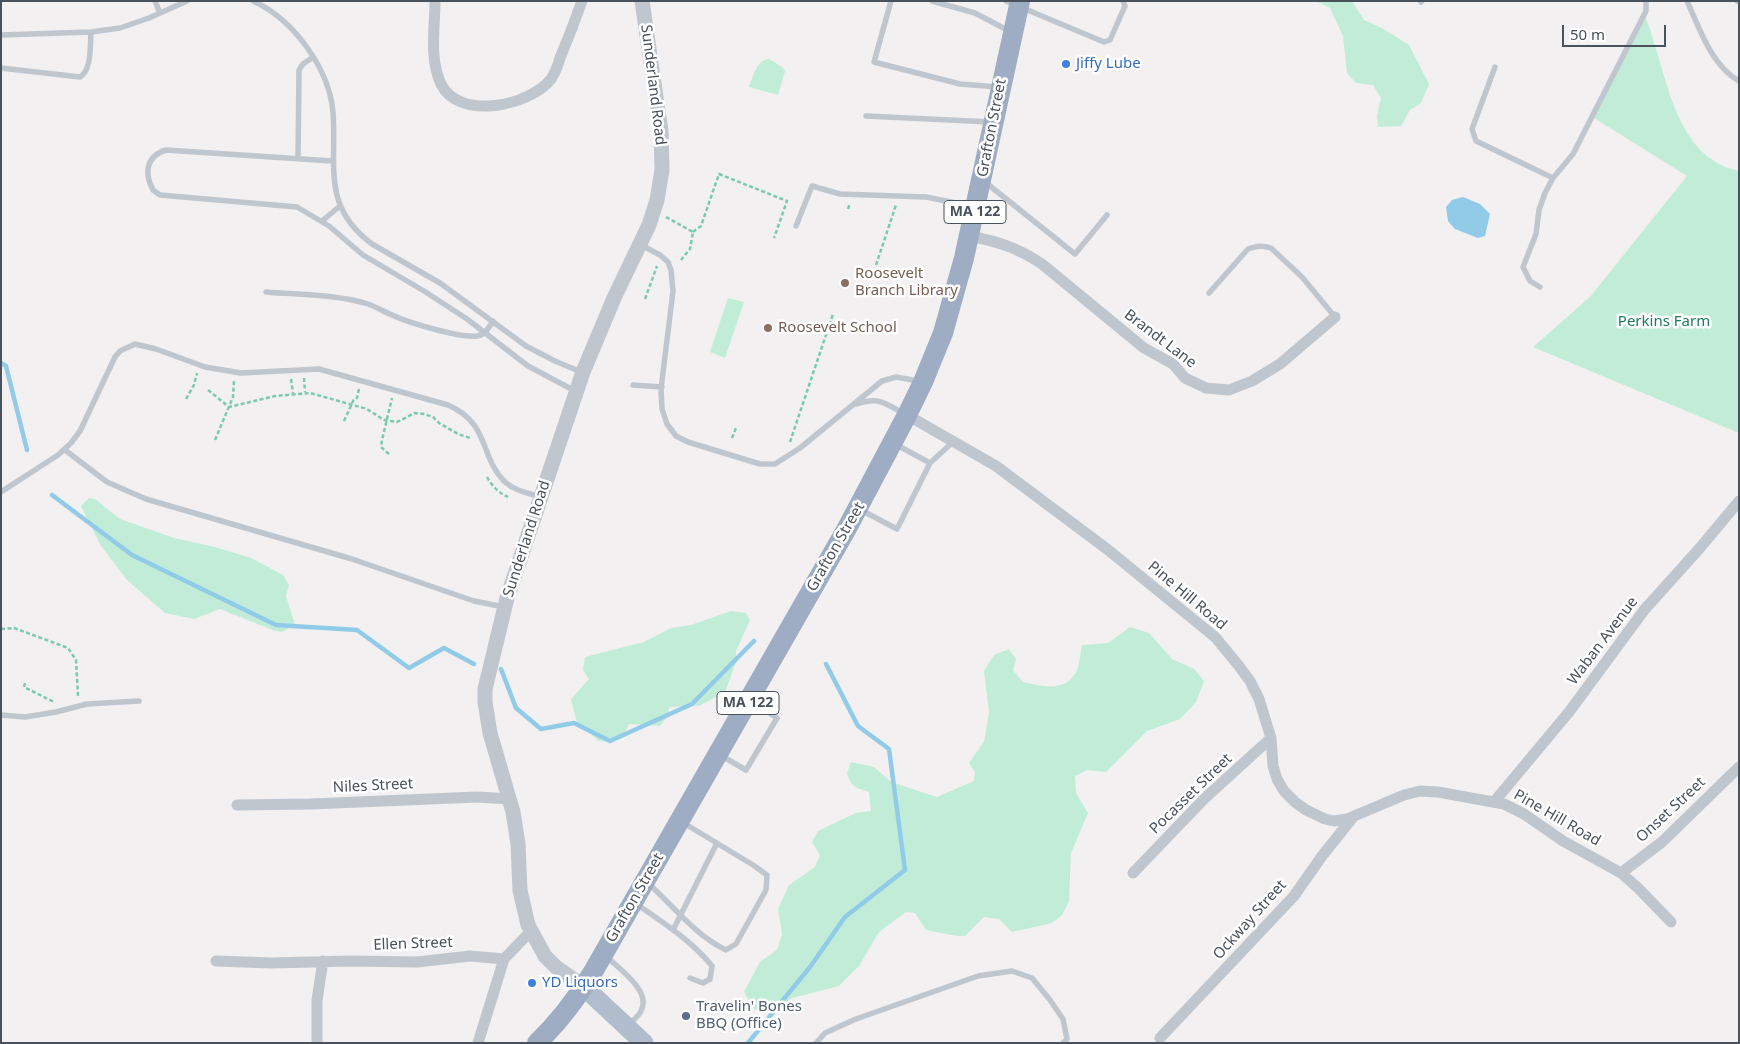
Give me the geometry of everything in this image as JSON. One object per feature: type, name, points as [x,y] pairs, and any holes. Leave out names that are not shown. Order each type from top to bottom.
[{"type":"highway","name":"Grafton Street","points":[[537,1043],[562,1017],[584,987],[858,509],[923,382],[946,324],[970,236],[1013,32],[1015,3]]},
{"type":"main road","name":"Sunderland Road","points":[[584,987],[644,1043]]},
{"type":"street","points":[[435,1],[434,52],[441,85],[452,98],[460,102],[473,106],[485,106],[510,103],[536,91],[551,78],[572,31],[582,1]]},
{"type":"street","name":"Sunderland Road","points":[[584,987],[557,968],[545,956],[531,931],[523,909],[520,890],[517,830],[490,732],[485,702],[485,689],[505,607],[583,372],[614,298],[649,225],[657,200],[662,170],[662,147],[642,1]]},
{"type":"street","name":"Brandt Lane","points":[[970,236],[1001,242],[1024,252],[1042,264],[1144,348],[1172,364],[1185,378],[1206,388],[1229,390],[1252,381],[1280,364],[1335,317]]},
{"type":"street","name":"Pine Hill Road","points":[[907,416],[996,466],[1107,549],[1215,637],[1250,681],[1264,711],[1272,738],[1273,766],[1277,779],[1284,791],[1306,810],[1334,821],[1347,819],[1404,795],[1420,791],[1438,792],[1504,804],[1524,814],[1563,841],[1621,873],[1671,922]]},
{"type":"street","name":"Waban Avenue","points":[[1494,802],[1569,712],[1645,609],[1700,549],[1739,501]]},
{"type":"street","name":"Pocasset Street","points":[[1133,874],[1204,799],[1272,738]]},
{"type":"street","name":"Onset Street","points":[[1621,873],[1662,842],[1739,767]]},
{"type":"street","name":"Niles Street","points":[[237,806],[477,797],[510,800]]},
{"type":"street","name":"Ockway Street","points":[[1160,1038],[1294,896],[1322,856],[1355,816]]},
{"type":"street","points":[[478,1043],[504,959],[531,931]]},
{"type":"street","name":"Ellen Street","points":[[216,961],[272,963],[323,961],[416,962],[470,956],[504,959]]},
{"type":"street","points":[[317,1043],[317,1000],[323,961]]},
{"type":"lane","points":[[155,1],[160,13]]},
{"type":"lane","points":[[1,35],[91,32],[126,26],[187,1]]},
{"type":"lane","points":[[253,1],[266,8],[293,30],[313,57],[326,82],[330,96],[333,125],[332,160],[335,188],[340,206],[356,230],[372,244],[440,283],[526,346],[555,361],[583,372]]},
{"type":"lane","points":[[891,1],[874,62],[960,84],[1000,88]]},
{"type":"lane","points":[[932,1],[975,13],[1013,32]]},
{"type":"lane","points":[[1015,3],[1104,42],[1110,40],[1125,6],[1123,1]]},
{"type":"lane","points":[[1540,287],[1530,281],[1523,267],[1536,234],[1539,210],[1545,193],[1553,178],[1573,154],[1646,11],[1646,1]]},
{"type":"lane","points":[[1687,1],[1715,58],[1730,75],[1739,81]]},
{"type":"lane","points":[[1,68],[80,76],[87,67],[91,32]]},
{"type":"lane","points":[[298,158],[299,70],[302,64],[313,57]]},
{"type":"lane","points":[[1495,67],[1472,129],[1476,141],[1553,178]]},
{"type":"lane","points":[[866,116],[993,122]]},
{"type":"lane","points":[[332,160],[166,150],[152,158],[147,167],[147,173],[153,190],[160,195],[297,207],[322,221],[363,255],[467,319],[528,366],[576,392]]},
{"type":"lane","points":[[982,179],[1075,254],[1106,215]]},
{"type":"lane","points":[[796,226],[812,186],[840,194],[926,197],[976,207]]},
{"type":"lane","points":[[322,221],[340,206]]},
{"type":"lane","points":[[640,245],[660,255],[668,262],[671,270],[673,291],[662,387],[662,409],[667,424],[676,436],[688,442],[765,465],[780,462],[882,380],[896,377],[923,382]]},
{"type":"lane","points":[[1209,293],[1248,249],[1255,246],[1264,246],[1271,248],[1302,277],[1335,317]]},
{"type":"lane","points":[[266,292],[345,299],[369,304],[421,326],[464,335],[478,336],[485,333],[493,321]]},
{"type":"lane","points":[[1,492],[64,450],[80,431],[114,357],[120,351],[135,344],[156,349],[206,367],[234,372],[253,374],[319,369],[459,409],[473,422],[497,471],[506,483],[521,491],[541,497]]},
{"type":"lane","points":[[633,385],[662,387]]},
{"type":"lane","points":[[853,405],[872,399],[884,402],[907,416]]},
{"type":"lane","points":[[893,442],[930,463]]},
{"type":"lane","points":[[858,509],[897,529],[930,463],[952,442]]},
{"type":"lane","points":[[64,450],[107,482],[146,499],[352,559],[467,599],[505,607]]},
{"type":"lane","points":[[718,754],[746,770],[777,718],[750,700]]},
{"type":"lane","points":[[1,715],[25,717],[78,706],[139,701]]},
{"type":"lane","points":[[645,881],[693,929],[712,944],[726,950],[736,944],[766,890],[767,876],[753,865],[680,820]]},
{"type":"lane","points":[[672,930],[716,843]]},
{"type":"lane","points":[[633,902],[702,953],[712,966],[710,979],[703,982],[690,978]]},
{"type":"lane","points":[[603,954],[641,991],[644,1000],[641,1012],[627,1027]]},
{"type":"lane","points":[[816,1043],[824,1033],[856,1018],[978,976],[1012,971],[1032,978],[1055,1006],[1063,1019],[1067,1038],[1063,1043]]},
{"type":"path","points":[[681,260],[690,249],[693,232],[701,226],[719,174],[787,201],[774,238]]},
{"type":"path","points":[[876,265],[898,196]]},
{"type":"path","points":[[666,217],[693,232]]},
{"type":"path","points":[[644,299],[657,266]]},
{"type":"path","points":[[790,442],[833,314]]},
{"type":"path","points":[[215,440],[233,397],[234,372]]},
{"type":"path","points":[[186,399],[194,385]]},
{"type":"path","points":[[304,387],[305,393]]},
{"type":"path","points":[[292,388],[293,394]]},
{"type":"path","points":[[208,390],[229,407]]},
{"type":"path","points":[[229,407],[275,396],[310,393],[367,408],[386,420],[397,422],[414,413],[424,414],[433,417],[446,427],[474,442]]},
{"type":"path","points":[[344,421],[354,399],[357,398]]},
{"type":"path","points":[[389,411],[381,447],[389,454]]},
{"type":"path","points":[[732,438],[736,428]]},
{"type":"path","points":[[484,471],[490,483],[502,495],[509,497]]},
{"type":"path","points":[[1,629],[14,628],[68,648],[76,660],[78,706]]},
{"type":"path","points":[[25,683],[24,687],[55,703],[60,711]]},
{"type":"green space","points":[[1307,1],[1352,1],[1364,20],[1382,28],[1409,45],[1429,84],[1421,103],[1410,110],[1401,126],[1378,127],[1377,116],[1381,98],[1373,85],[1356,83],[1347,73],[1343,36],[1330,8],[1318,2]]},
{"type":"green space","name":"Perkins Farm","points":[[1645,17],[1682,125],[1701,151],[1714,161],[1739,171],[1739,433],[1533,347],[1590,297],[1687,176],[1594,118]]},
{"type":"green space","points":[[769,59],[785,71],[778,95],[749,87],[758,66],[761,62]]},
{"type":"green space","points":[[728,298],[744,302],[725,358],[710,352]]},
{"type":"green space","points":[[89,498],[95,499],[120,519],[174,538],[215,547],[251,558],[283,575],[289,585],[286,596],[295,625],[282,632],[275,631],[220,609],[194,619],[165,613],[127,580],[101,546],[81,506]]},
{"type":"green space","points":[[731,611],[746,613],[750,620],[736,651],[736,662],[725,692],[699,706],[669,707],[668,716],[660,726],[629,724],[624,735],[613,742],[599,741],[577,723],[571,699],[589,679],[583,670],[585,657],[644,642],[671,628],[691,625]]},
{"type":"green space","points":[[1130,627],[1149,633],[1172,659],[1194,669],[1204,681],[1196,702],[1180,719],[1147,731],[1106,772],[1087,770],[1075,776],[1076,793],[1088,813],[1071,853],[1069,902],[1062,915],[1052,923],[1012,932],[999,919],[984,917],[965,936],[957,936],[926,930],[915,913],[906,912],[879,932],[859,966],[839,986],[792,998],[776,1009],[755,1010],[744,992],[760,962],[777,950],[782,934],[778,909],[789,885],[815,867],[820,855],[812,842],[818,831],[856,813],[871,811],[869,792],[855,786],[850,781],[847,773],[851,762],[874,767],[891,782],[937,797],[974,781],[975,772],[969,763],[984,742],[989,712],[984,671],[994,655],[1009,649],[1016,659],[1013,670],[1023,682],[1045,686],[1059,685],[1066,683],[1076,672],[1082,645],[1108,643]]},
{"type":"water","points":[[1463,197],[1480,204],[1490,214],[1485,236],[1478,238],[1455,229],[1448,221],[1446,207],[1452,200]]},
{"type":"waterway","points":[[1,363],[6,366],[27,450]]},
{"type":"waterway","points":[[52,495],[132,555],[276,625],[357,630],[409,668],[444,648],[474,664]]},
{"type":"waterway","points":[[501,669],[516,708],[541,729],[574,723],[610,741],[692,704],[754,641]]},
{"type":"waterway","points":[[748,1043],[810,967],[845,917],[905,870],[889,749],[858,726],[826,664]]},
{"type":"place","name":"Jiffy Lube","points":[[1066,64]]},
{"type":"place","name":"Roosevelt Branch Library","points":[[845,283]]},
{"type":"place","name":"Roosevelt School","points":[[768,328]]},
{"type":"place","name":"YD Liquors","points":[[532,983]]},
{"type":"place","name":"Travelin' Bones BBQ (Office)","points":[[686,1016]]}]
